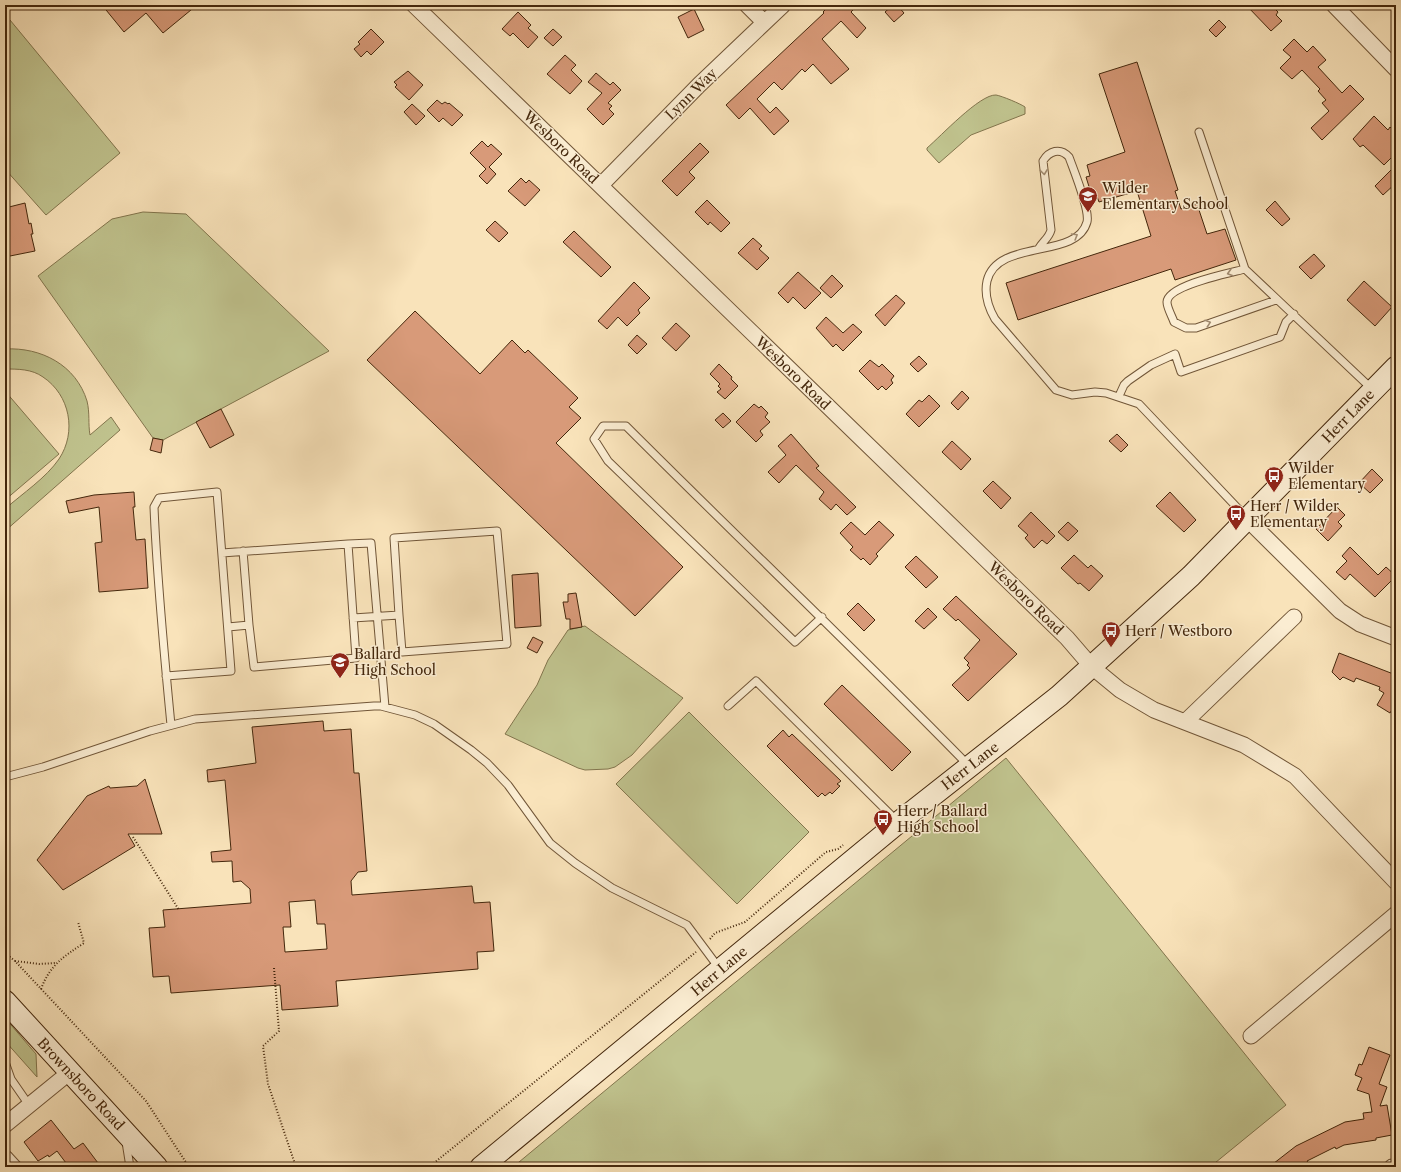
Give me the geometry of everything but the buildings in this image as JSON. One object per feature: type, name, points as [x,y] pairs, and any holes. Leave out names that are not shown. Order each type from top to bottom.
[{"type":"main road","name":"Herr Lane","points":[[481,1167],[721,970],[898,822],[1053,700],[1092,667],[1191,576],[1248,520],[1396,368]]},
{"type":"main road","name":"Brownsboro Road","points":[[5,1001],[157,1167]]},
{"type":"street","name":"Wesboro Road","points":[[414,5],[1067,638],[1092,667],[1120,690],[1154,710],[1186,721],[1244,745],[1295,776],[1396,882]]},
{"type":"street","points":[[747,5],[764,22]]},
{"type":"street","name":"Lynn Way","points":[[601,185],[699,85],[783,5]]},
{"type":"street","points":[[1334,5],[1396,69]]},
{"type":"street","points":[[1248,520],[1340,611],[1360,624],[1396,638]]},
{"type":"street","points":[[1186,721],[1294,616]]},
{"type":"street","points":[[1251,1036],[1396,914]]},
{"type":"street","points":[[5,1125],[70,1072]]},
{"type":"street","points":[[1392,1167],[1396,1166]]},
{"type":"lane","points":[[1199,132],[1245,269],[1274,298],[1294,314],[1374,390]]},
{"type":"lane","points":[[1039,248],[1043,241],[1049,237],[1051,230],[1043,161],[1047,155],[1052,152],[1060,151],[1069,157],[1086,210],[1087,222],[1081,233],[1076,237],[1046,249],[1039,248],[1007,259],[994,268],[990,274],[986,296],[995,319],[1056,390],[1067,394],[1095,392],[1120,396],[1138,404],[1248,520]]},
{"type":"lane","points":[[1245,269],[1181,287],[1174,291],[1169,296],[1168,302],[1174,322],[1186,328],[1196,328],[1274,298]]},
{"type":"lane","points":[[1120,396],[1124,385],[1128,381],[1161,359],[1175,354],[1181,372],[1280,337],[1286,322],[1294,314]]},
{"type":"lane","points":[[822,617],[795,642],[608,462],[594,440],[603,426],[626,426],[731,531],[822,617],[969,767]]},
{"type":"lane","points":[[166,676],[231,671],[217,492],[159,498],[154,507],[166,676],[171,725]]},
{"type":"lane","points":[[497,531],[507,644],[402,652],[399,615],[394,538],[497,531]]},
{"type":"lane","points":[[222,553],[371,543],[385,707]]},
{"type":"lane","points":[[243,552],[254,667],[356,658],[348,544]]},
{"type":"lane","points":[[353,618],[399,615]]},
{"type":"lane","points":[[228,627],[249,625]]},
{"type":"lane","points":[[728,706],[756,681],[898,822]]},
{"type":"lane","points":[[5,777],[43,767],[135,735],[195,719],[341,707],[385,707],[416,715],[453,737],[487,763],[503,780],[550,843],[575,863],[612,888],[687,924],[721,970]]},
{"type":"lane","points":[[5,1062],[11,1079],[29,1106]]},
{"type":"lane","points":[[125,1132],[130,1167]]},
{"type":"lane","points":[[8,1155],[19,1167]]},
{"type":"path","points":[[133,837],[179,910]]},
{"type":"path","points":[[429,1167],[704,946],[714,933],[745,922],[826,852],[838,849],[844,845]]},
{"type":"path","points":[[42,989],[49,971],[56,963],[84,943],[78,922]]},
{"type":"path","points":[[5,953],[15,961],[42,989],[146,1100],[189,1167]]},
{"type":"path","points":[[15,961],[39,964],[56,963]]},
{"type":"path","points":[[274,968],[279,1031],[263,1046],[268,1084],[296,1167]]},
{"type":"green space","points":[[10,20],[120,153],[46,215],[5,169],[5,24]]},
{"type":"green space","points":[[996,95],[1025,107],[1025,114],[971,135],[939,163],[927,150],[927,148],[980,101],[989,96]]},
{"type":"green space","points":[[143,212],[186,214],[329,351],[163,440],[153,438],[38,276],[112,219]]},
{"type":"green space","points":[[5,349],[31,351],[44,355],[66,368],[75,377],[82,388],[87,401],[90,435],[111,417],[120,430],[5,531],[5,509],[54,466],[65,448],[69,426],[65,404],[52,385],[39,374],[34,372],[20,369],[5,369]]},
{"type":"green space","points":[[5,391],[59,454],[5,500]]},
{"type":"green space","points":[[585,626],[683,698],[632,755],[615,767],[608,769],[585,770],[578,768],[505,734],[537,685],[548,660],[568,630]]},
{"type":"green space","points":[[689,712],[809,832],[737,904],[616,784]]},
{"type":"green space","points":[[1006,758],[1286,1105],[1210,1167],[513,1167]]},
{"type":"green space","points":[[5,1018],[36,1054],[37,1077],[5,1041]]},
{"type":"place","name":"Wilder Elementary School","points":[[1088,213]]},
{"type":"place","name":"Wilder Elementary","points":[[1274,493]]},
{"type":"place","name":"Herr / Wilder Elementary","points":[[1236,531]]},
{"type":"place","name":"Herr / Westboro","points":[[1111,648]]},
{"type":"place","name":"Ballard High School","points":[[340,679]]},
{"type":"place","name":"Herr / Ballard High School","points":[[883,836]]}]
